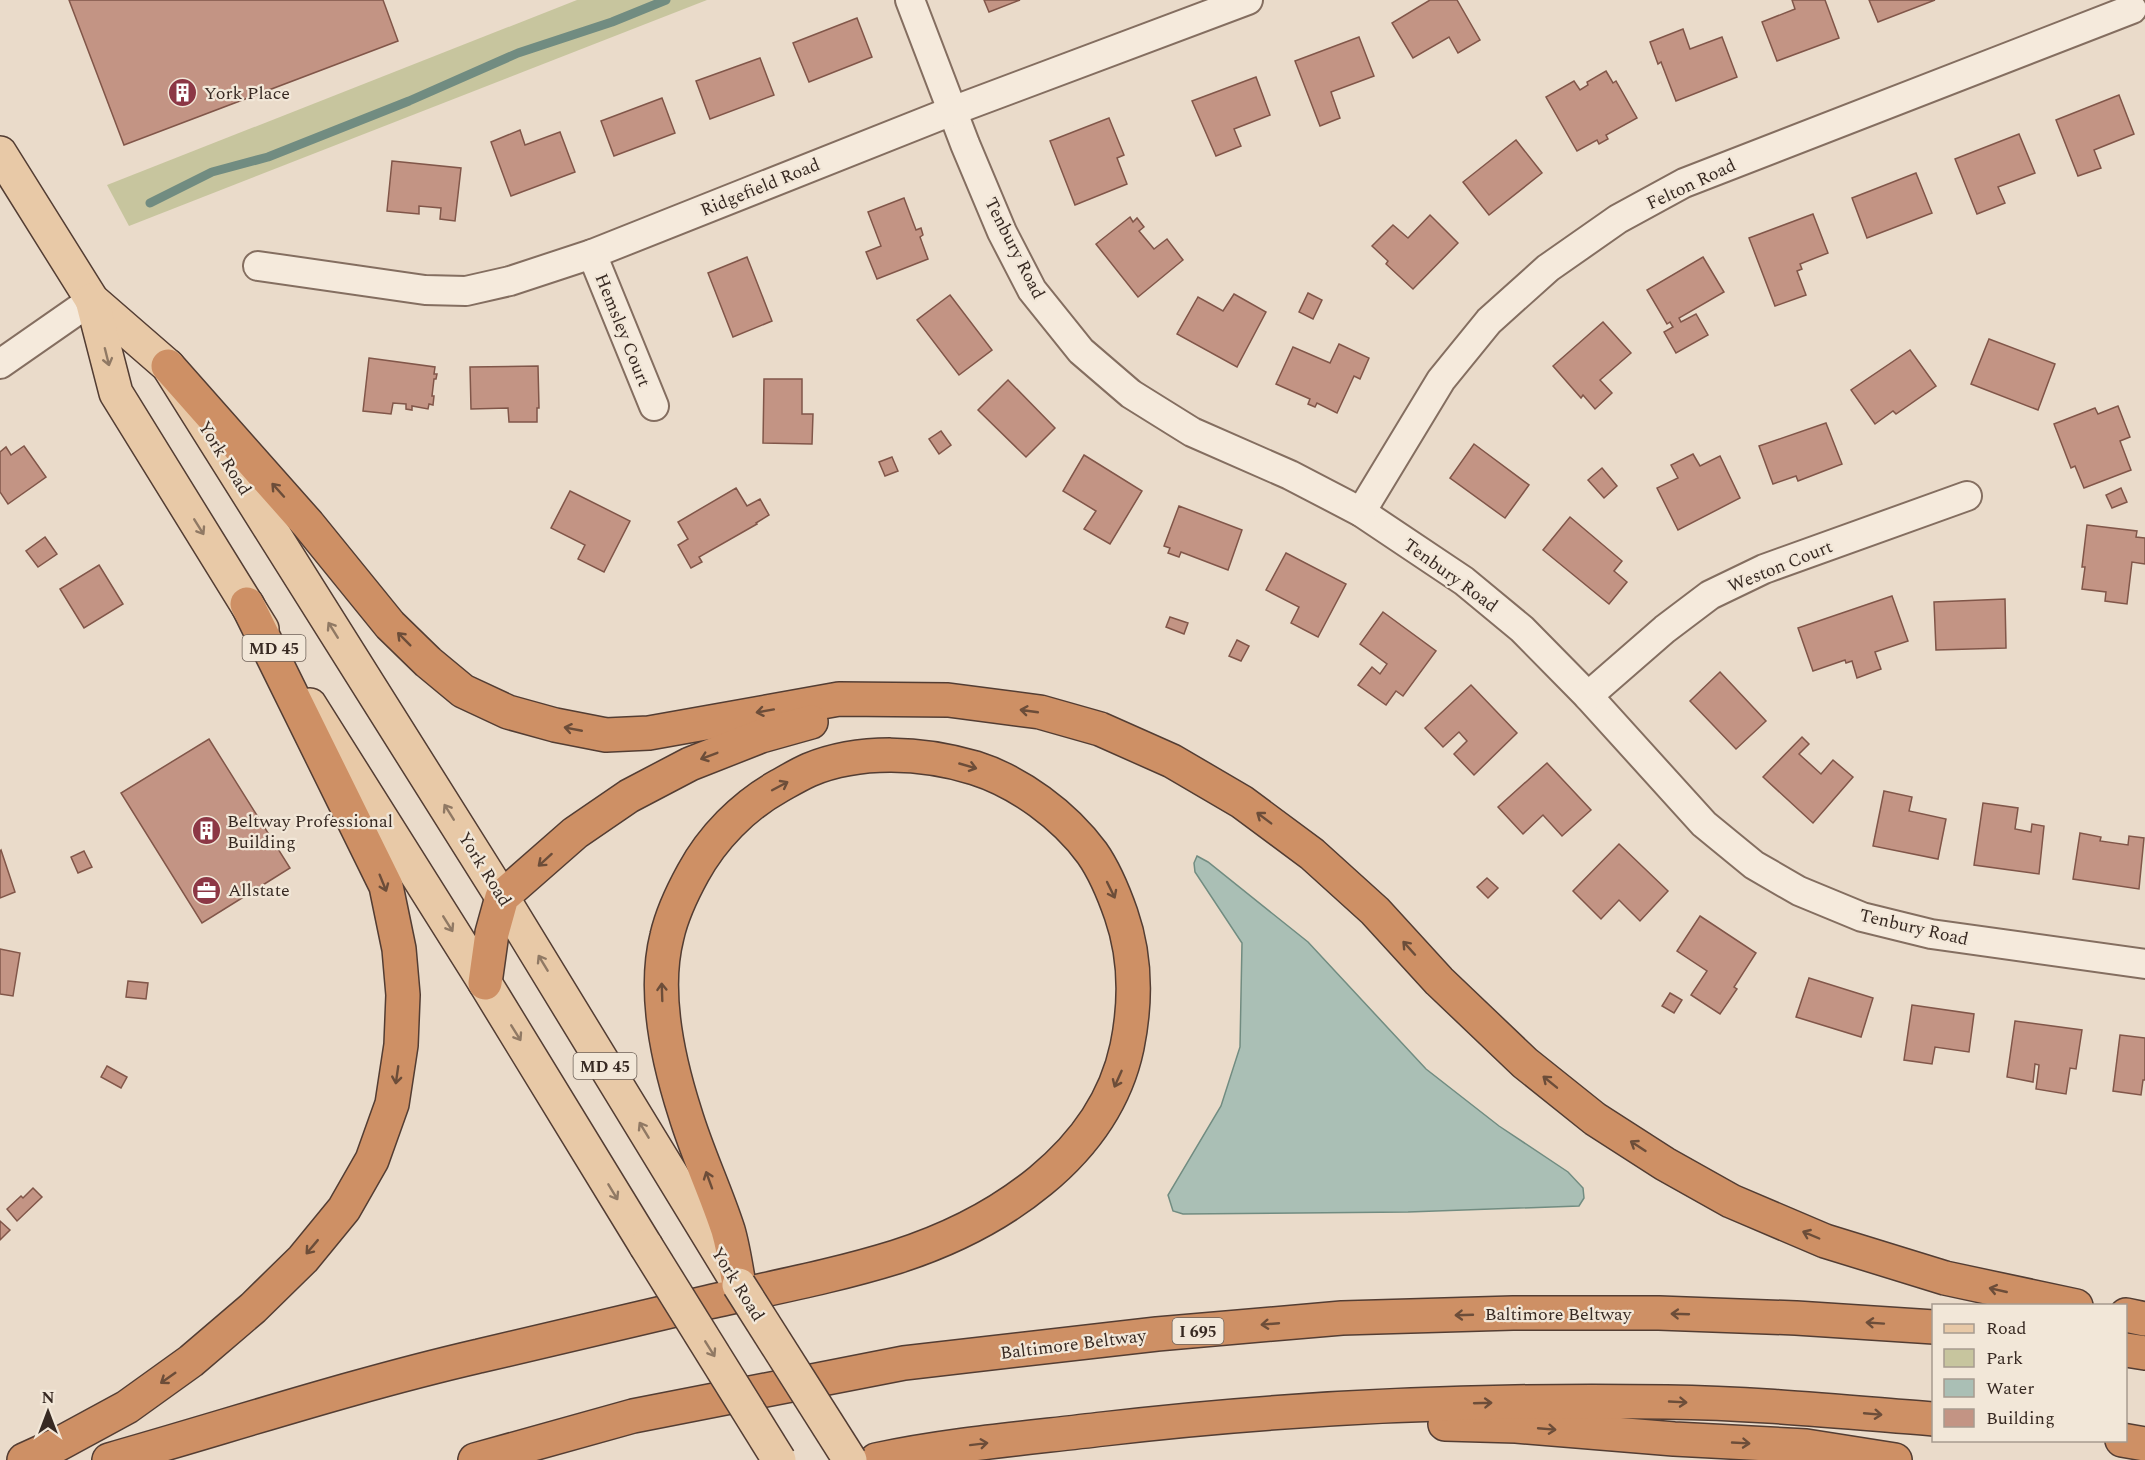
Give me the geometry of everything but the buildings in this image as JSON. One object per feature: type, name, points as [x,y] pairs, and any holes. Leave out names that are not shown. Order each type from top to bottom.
[{"type":"highway","points":[[168,366],[308,524],[398,632],[428,662],[463,691],[508,712],[555,725],[606,735],[649,733],[839,699],[948,700],[1040,712],[1100,729],[1172,761],[1242,802],[1312,854],[1375,911],[1439,981],[1525,1063],[1595,1119],[1665,1164],[1731,1201],[1825,1241],[1934,1275],[2018,1295],[2070,1304]]},
{"type":"highway","points":[[24,1460],[127,1407],[191,1361],[253,1308],[303,1259],[344,1209],[372,1160],[392,1104],[401,1045],[403,995],[399,949],[386,886],[247,604]]},
{"type":"highway","points":[[485,983],[492,933],[502,897],[575,833],[629,796],[690,764],[761,736],[841,713],[948,700]]},
{"type":"highway","points":[[109,1460],[434,1366],[898,1256],[960,1231],[1019,1198],[1071,1155],[1103,1113],[1123,1066],[1132,1022],[1133,982],[1129,938],[1116,901],[1094,855],[1062,820],[1017,786],[981,770],[943,760],[899,755],[844,760],[808,771],[765,794],[733,820],[704,852],[679,898],[666,939],[661,990],[668,1050],[718,1234],[739,1285]]},
{"type":"highway","name":"Baltimore Beltway","points":[[475,1460],[633,1416],[904,1363],[1168,1333],[1341,1318],[1513,1313],[1682,1314],[1796,1318],[1932,1327]]},
{"type":"highway","points":[[2127,1315],[2145,1318]]},
{"type":"highway","points":[[2127,1350],[2145,1353]]},
{"type":"highway","points":[[876,1460],[1173,1421],[1348,1407],[1515,1401],[1670,1401],[1932,1419]]},
{"type":"highway","points":[[1173,1421],[1516,1426],[1674,1439],[1806,1446],[1896,1460]]},
{"type":"highway","points":[[2127,1441],[2145,1444]]},
{"type":"main road","name":"York Road","points":[[0,153],[92,300],[168,366],[502,897],[718,1234]]},
{"type":"main road","name":"York Road","points":[[92,300],[116,393],[485,983],[779,1460]]},
{"type":"main road","name":"York Road","points":[[739,1285],[850,1460]]},
{"type":"street","name":"Tenbury Road","points":[[910,0],[952,111],[1002,232],[1032,290],[1081,351],[1131,394],[1192,432],[1290,475],[1362,512],[1464,581],[1522,629],[1588,696],[1704,824],[1754,865],[1799,891],[1862,917],[1931,934],[2145,964]]},
{"type":"street","name":"Ridgefield Road","points":[[258,266],[425,290],[466,291],[510,281],[592,254],[952,111],[1248,0]]},
{"type":"street","name":"Felton Road","points":[[1362,512],[1441,380],[1490,321],[1548,268],[1618,219],[1684,183],[2135,13]]},
{"type":"street","name":"Hemsley Court","points":[[592,254],[654,406]]},
{"type":"street","points":[[0,364],[92,300]]},
{"type":"street","name":"Weston Court","points":[[1588,696],[1665,629],[1710,595],[1764,569],[1967,496]]},
{"type":"green space","points":[[577,0],[707,0],[129,226],[107,185]]},
{"type":"water","points":[[1197,856],[1208,862],[1308,942],[1426,1069],[1499,1126],[1568,1172],[1583,1188],[1584,1198],[1579,1206],[1408,1212],[1183,1214],[1173,1211],[1168,1195],[1221,1106],[1240,1047],[1242,943],[1195,872],[1194,863]]},
{"type":"waterway","points":[[150,203],[212,172],[268,157],[409,101],[518,53],[612,22],[666,0]]},
{"type":"place","name":"York Place","points":[[183,93]]},
{"type":"place","name":"Beltway Professional Building","points":[[206,831]]},
{"type":"place","name":"Allstate","points":[[207,890]]}]
